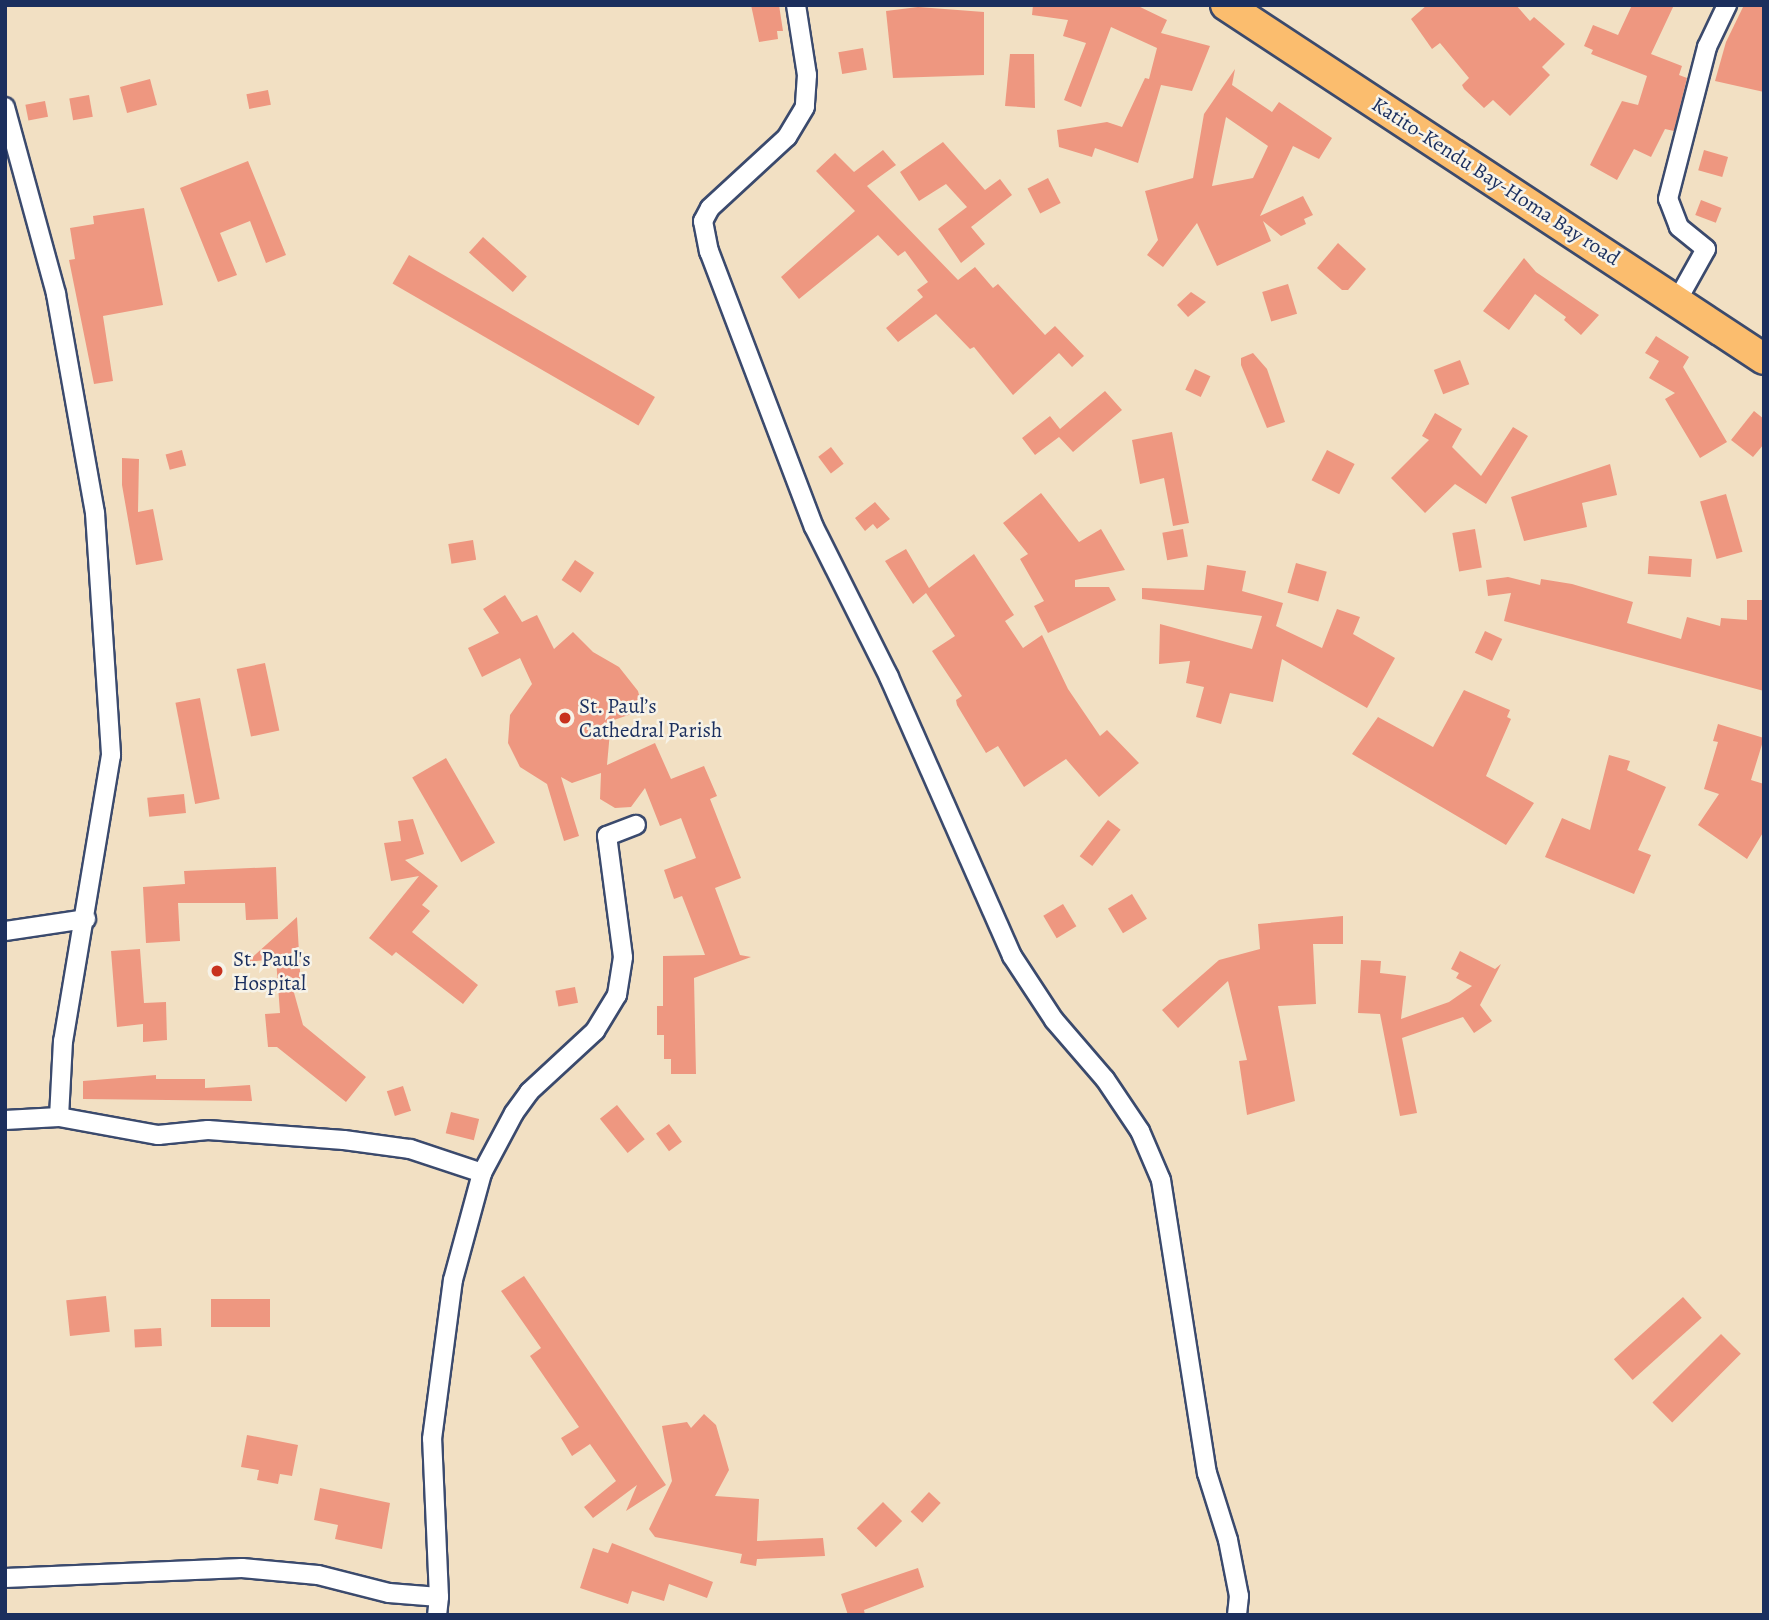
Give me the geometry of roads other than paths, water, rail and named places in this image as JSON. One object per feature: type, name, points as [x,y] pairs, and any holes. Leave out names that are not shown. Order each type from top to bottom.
[{"type":"highway","name":"Katito-Kendu Bay-Homa Bay road","points":[[1226,5],[1678,299],[1764,359]]},
{"type":"street","points":[[796,5],[807,75],[805,107],[787,137],[710,208],[703,221],[709,251],[814,527],[889,677],[1012,956],[1054,1020],[1105,1079],[1140,1132],[1161,1180],[1207,1473],[1228,1539],[1239,1596],[1237,1615]]},
{"type":"street","points":[[1678,299],[1706,249],[1679,227],[1668,199],[1707,47],[1727,5]]},
{"type":"street","points":[[5,107],[56,295],[95,513],[111,755],[86,919],[63,1041],[59,1117]]},
{"type":"street","points":[[5,1578],[242,1568],[318,1575],[438,1606],[432,1439],[438,1376],[453,1280],[482,1173],[529,1092],[595,1031],[617,995],[623,957],[607,836],[636,825]]},
{"type":"street","points":[[5,931],[86,919]]},
{"type":"street","points":[[5,1120],[59,1117],[158,1135],[208,1130],[344,1140],[421,1152],[482,1173]]},
{"type":"place","name":"St. Paul’s Cathedral Parish","points":[[565,718]]},
{"type":"place","name":"St. Paul's Hospital","points":[[217,971]]}]
